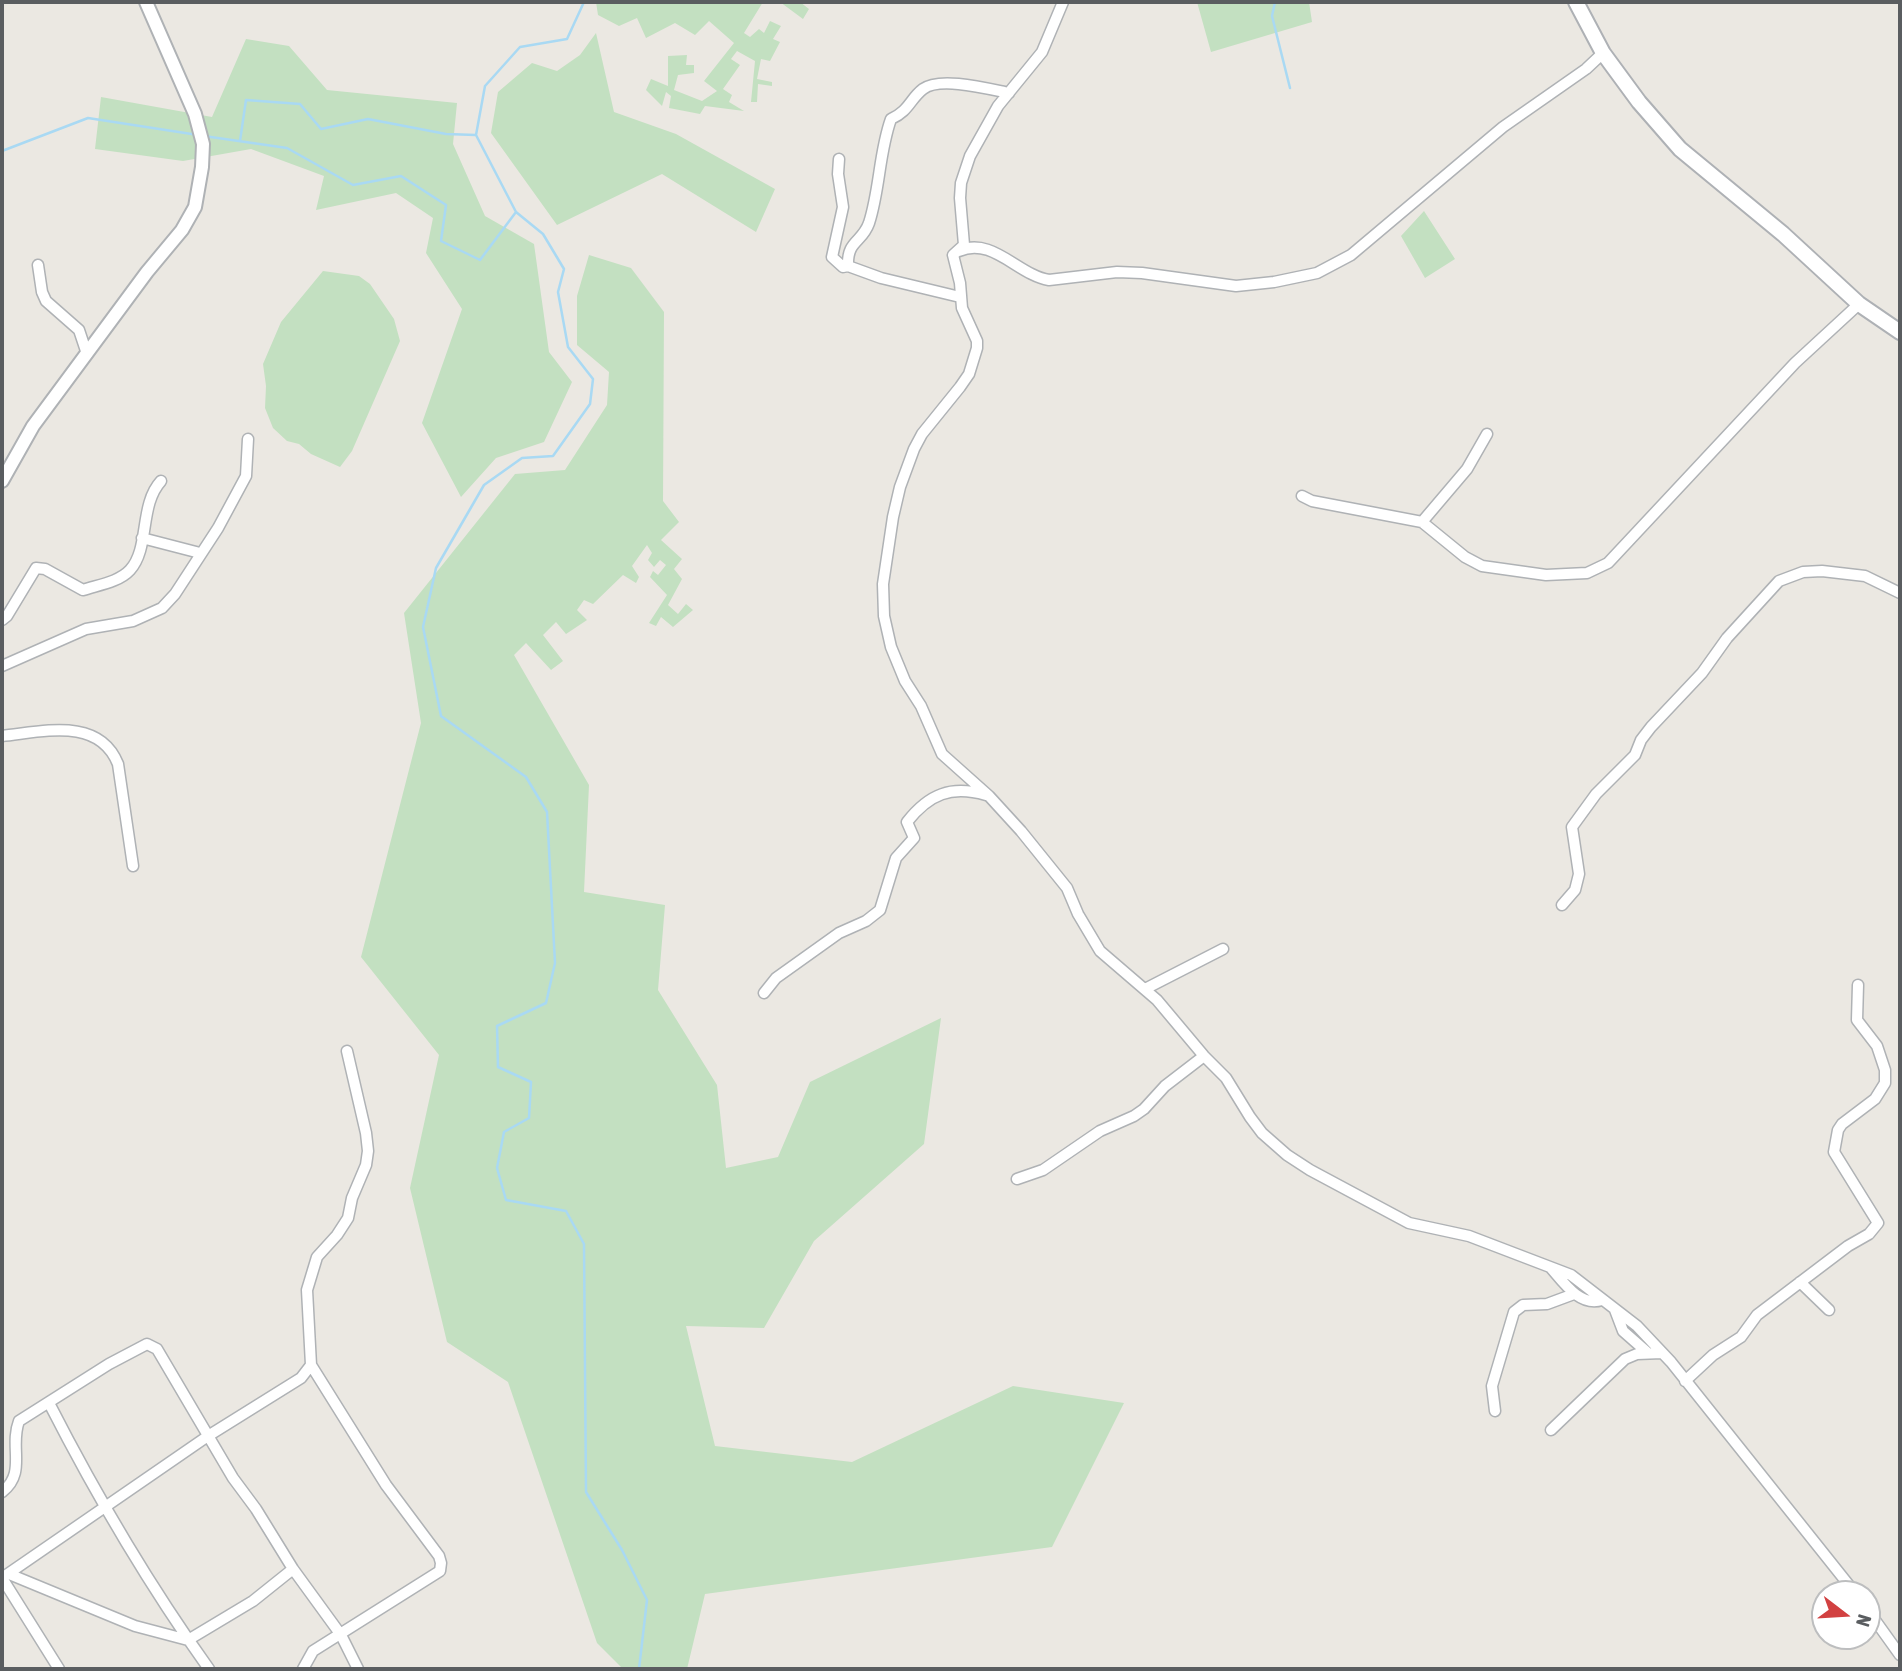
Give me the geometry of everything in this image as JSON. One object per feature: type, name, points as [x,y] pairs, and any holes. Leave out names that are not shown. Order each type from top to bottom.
[{"type":"main road","points":[[1576,2],[1603,53],[1639,102],[1680,149],[1783,234],[1859,304],[1900,332]]},
{"type":"street","points":[[2,481],[33,426],[147,272],[182,230],[195,207],[202,167],[202,144],[195,114],[146,2]]},
{"type":"street","points":[[953,255],[964,245],[960,198],[965,169],[975,144],[998,106],[1042,52],[1063,2]]},
{"type":"street","points":[[953,255],[962,249],[979,247],[1039,278],[1049,280],[1117,272],[1236,286],[1317,273],[1351,254],[1503,127],[1586,69],[1603,53]]},
{"type":"street","points":[[848,266],[848,254],[852,244],[866,230],[873,209],[891,119],[901,114],[923,89],[931,85],[968,85],[1009,93]]},
{"type":"street","points":[[839,159],[838,174],[843,207],[832,257],[843,267],[848,266],[881,278],[960,297]]},
{"type":"street","points":[[953,255],[960,283],[962,308],[977,341],[974,360],[960,387],[922,434],[909,461],[893,517],[883,584],[886,631],[905,681],[930,723],[937,747],[989,796],[1067,888],[1078,914],[1100,951],[1125,975],[1145,989],[1226,1078],[1262,1133],[1310,1170],[1409,1223],[1469,1236],[1571,1275],[1637,1326],[1662,1353],[1845,1580]]},
{"type":"street","points":[[38,265],[42,292],[46,300],[79,330],[87,354]]},
{"type":"street","points":[[1303,496],[1312,501],[1422,522],[1465,557],[1482,566],[1546,575],[1587,573],[1608,562],[1622,549],[1795,363],[1859,304]]},
{"type":"street","points":[[1422,522],[1467,469],[1487,434]]},
{"type":"street","points":[[2,666],[86,629],[134,621],[155,613],[175,594],[218,528],[246,476],[248,439]]},
{"type":"street","points":[[2,620],[36,568],[45,569],[83,590],[119,578],[131,569],[142,538],[149,502],[161,481]]},
{"type":"street","points":[[142,538],[200,553]]},
{"type":"street","points":[[1562,905],[1575,890],[1579,874],[1572,827],[1596,794],[1635,755],[1646,733],[1702,673],[1727,638],[1769,590],[1787,576],[1822,571],[1865,576],[1900,593]]},
{"type":"street","points":[[2,736],[60,730],[93,735],[104,741],[118,764],[134,866]]},
{"type":"street","points":[[764,993],[776,978],[839,933],[866,921],[880,910],[895,858],[914,838],[907,822],[916,810],[929,800],[952,790],[989,796]]},
{"type":"street","points":[[1145,989],[1223,949]]},
{"type":"street","points":[[1685,1381],[1713,1355],[1741,1336],[1756,1315],[1848,1246],[1869,1234],[1878,1223],[1834,1152],[1838,1130],[1842,1124],[1875,1100],[1885,1083],[1885,1070],[1877,1046],[1857,1020],[1858,985]]},
{"type":"street","points":[[303,1669],[313,1651],[440,1571],[441,1563],[439,1556],[386,1485],[311,1365],[307,1290],[317,1257],[348,1218],[368,1151],[346,1051]]},
{"type":"street","points":[[1017,1179],[1043,1170],[1100,1131],[1134,1116],[1165,1086],[1204,1056]]},
{"type":"street","points":[[1548,1265],[1574,1294],[1594,1303],[1602,1300]]},
{"type":"street","points":[[1800,1282],[1829,1310]]},
{"type":"street","points":[[1495,1411],[1492,1386],[1514,1312],[1523,1305],[1547,1304],[1574,1294]]},
{"type":"street","points":[[1615,1310],[1623,1331],[1648,1353]]},
{"type":"street","points":[[2,1492],[13,1480],[17,1465],[13,1434],[19,1421],[109,1364],[147,1344],[157,1349],[208,1436],[293,1569],[341,1635],[358,1669]]},
{"type":"street","points":[[1551,1430],[1625,1359],[1637,1354],[1662,1353]]},
{"type":"street","points":[[4,1577],[208,1436],[301,1378],[311,1365]]},
{"type":"street","points":[[49,1403],[105,1506],[188,1640],[209,1669]]},
{"type":"street","points":[[4,1577],[135,1626],[188,1640],[253,1601],[293,1569]]},
{"type":"street","points":[[4,1577],[59,1669]]},
{"type":"street","points":[[1881,1629],[1900,1656]]},
{"type":"green space","points":[[596,2],[763,2],[744,33],[750,37],[759,29],[764,33],[770,21],[781,26],[773,39],[780,42],[770,61],[761,59],[757,79],[772,82],[772,86],[758,84],[757,102],[751,102],[755,61],[737,51],[731,59],[740,65],[723,89],[732,95],[729,102],[744,111],[705,106],[700,114],[669,108],[671,96],[666,92],[662,106],[646,90],[651,79],[668,86],[668,56],[687,55],[686,65],[694,65],[694,73],[678,75],[674,90],[702,101],[717,91],[704,81],[734,43],[709,21],[695,35],[675,23],[646,38],[637,18],[619,26],[598,15]]},
{"type":"green space","points":[[780,2],[800,2],[809,9],[803,19]]},
{"type":"green space","points":[[1197,2],[1309,2],[1312,22],[1211,52]]},
{"type":"green space","points":[[596,33],[614,112],[676,134],[775,189],[756,232],[662,174],[557,225],[491,133],[498,92],[532,63],[557,71],[580,55]]},
{"type":"green space","points":[[246,39],[289,46],[327,90],[457,103],[453,144],[485,216],[534,244],[549,352],[572,382],[544,442],[496,458],[461,497],[422,423],[462,309],[426,253],[433,218],[396,193],[316,210],[324,176],[251,149],[183,161],[95,149],[101,97],[212,117]]},
{"type":"green space","points":[[1424,211],[1455,259],[1425,278],[1401,236]]},
{"type":"green space","points":[[589,255],[631,268],[664,312],[663,501],[679,522],[661,540],[682,559],[674,569],[682,579],[668,605],[678,614],[686,604],[693,610],[673,627],[661,617],[656,626],[649,623],[667,595],[650,577],[653,571],[658,575],[666,565],[660,560],[654,567],[648,560],[652,553],[647,545],[632,566],[639,577],[636,583],[623,575],[593,604],[584,600],[577,610],[587,620],[566,634],[556,622],[543,635],[563,661],[551,670],[526,643],[514,655],[589,785],[584,892],[665,905],[658,990],[717,1085],[726,1168],[778,1157],[810,1082],[941,1018],[924,1144],[814,1241],[764,1328],[686,1326],[715,1446],[852,1462],[1013,1386],[1124,1403],[1052,1547],[705,1594],[687,1669],[623,1669],[597,1643],[508,1382],[447,1342],[410,1188],[439,1055],[361,957],[421,723],[404,613],[515,474],[565,470],[607,405],[609,372],[577,345],[577,296]]},
{"type":"green space","points":[[323,271],[359,276],[370,284],[394,319],[400,341],[352,451],[340,467],[311,454],[299,444],[287,441],[273,428],[265,408],[263,364],[281,322]]},
{"type":"waterway","points":[[584,2],[567,39],[520,47],[485,86],[476,135],[516,212],[543,234],[564,269],[558,292],[568,347],[593,379],[590,404],[553,456],[522,458],[484,485],[436,568],[423,627],[441,716],[526,777],[547,812],[555,963],[546,1003],[497,1026],[498,1067],[531,1082],[529,1118],[504,1132],[497,1168],[506,1200],[566,1211],[584,1244],[586,1492],[622,1550],[647,1600],[639,1669]]},
{"type":"waterway","points":[[1275,2],[1272,16],[1290,88]]},
{"type":"waterway","points":[[240,141],[246,100],[300,104],[321,129],[368,119],[446,134],[476,135]]},
{"type":"waterway","points":[[2,151],[88,118],[198,135]]},
{"type":"waterway","points":[[204,136],[287,148],[353,185],[401,176],[446,205],[441,241],[480,260],[516,212]]}]
